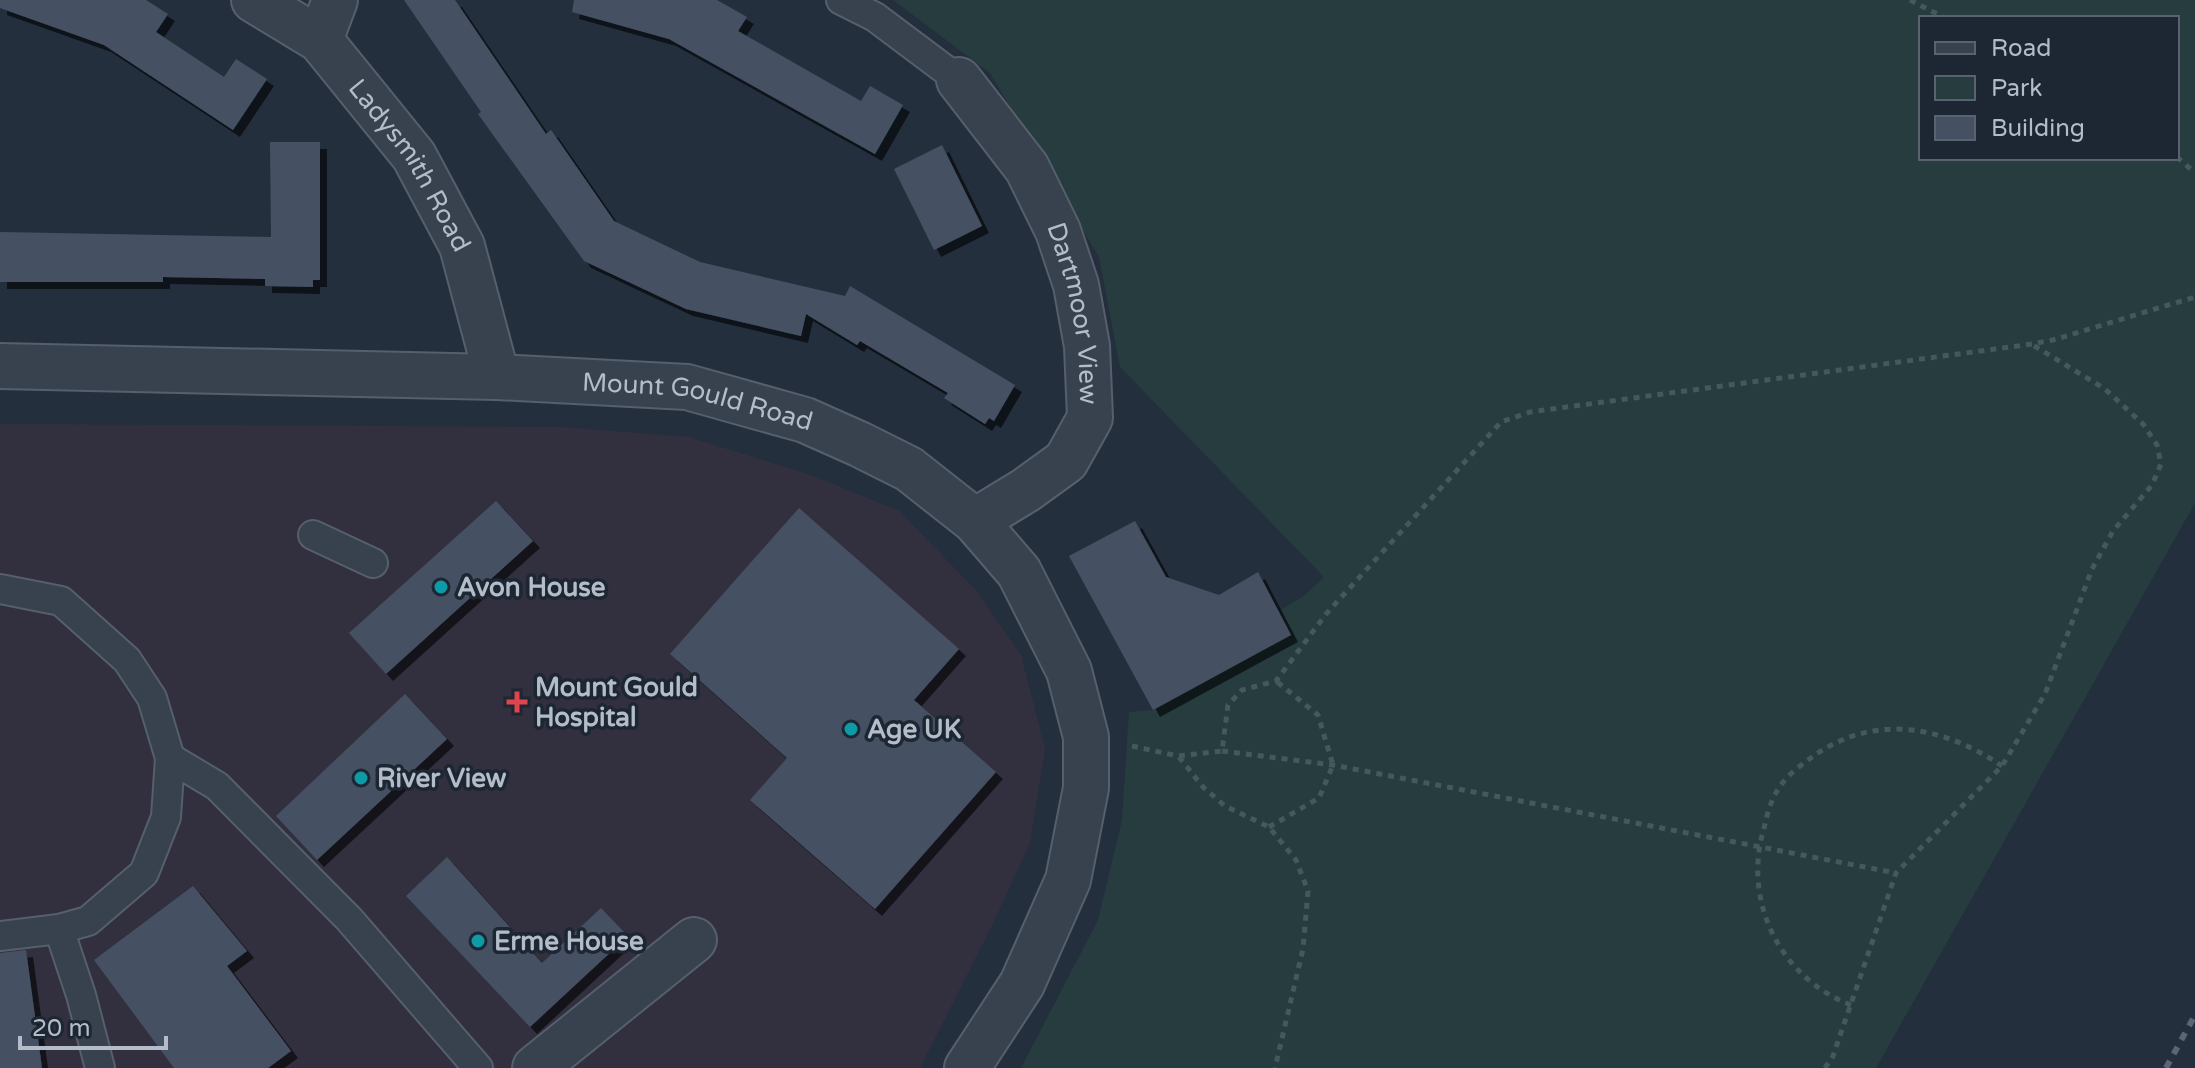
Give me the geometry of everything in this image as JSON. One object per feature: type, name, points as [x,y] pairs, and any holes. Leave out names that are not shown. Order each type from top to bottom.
[{"type":"street","name":"Ladysmith Road","points":[[254,0],[320,40],[414,156],[462,246],[497,377]]},
{"type":"street","points":[[320,40],[335,0]]},
{"type":"street","name":"Dartmoor View","points":[[959,80],[1027,168],[1058,231],[1076,285],[1087,346],[1090,418],[1066,461],[975,521]]},
{"type":"street","name":"Mount Gould Road","points":[[0,366],[497,377],[687,387],[805,420],[909,469],[975,521],[1019,572],[1069,671],[1086,737],[1086,788],[1068,880],[1022,984],[967,1068]]},
{"type":"street","points":[[535,1068],[694,940]]},
{"type":"lane","points":[[841,0],[875,17],[959,80]]},
{"type":"lane","points":[[313,535],[373,563]]},
{"type":"lane","points":[[0,589],[61,601],[127,660],[152,698],[170,758],[166,817],[144,873],[88,921],[59,929],[0,936]]},
{"type":"lane","points":[[170,758],[217,786],[349,919],[478,1068]]},
{"type":"lane","points":[[59,929],[81,995],[100,1068]]},
{"type":"path","points":[[1910,0],[1941,16]]},
{"type":"path","points":[[2179,159],[2195,173]]},
{"type":"path","points":[[1222,751],[1228,705],[1242,690],[1276,681],[1326,614],[1501,422],[1530,412],[2032,344],[2195,297]]},
{"type":"path","points":[[1825,1068],[1833,1056],[1896,873],[2002,766],[2045,694],[2092,569],[2113,531],[2152,485],[2161,464],[2157,445],[2143,424],[2105,389],[2032,344]]},
{"type":"path","points":[[1269,827],[1319,798],[1333,765],[1318,715],[1276,681]]},
{"type":"path","points":[[1851,1005],[1832,998],[1792,966],[1773,939],[1764,914],[1757,875],[1758,847],[1778,788],[1802,764],[1830,745],[1869,731],[1900,729],[1930,732],[1979,751],[2002,766]]},
{"type":"path","points":[[1086,737],[1178,756],[1222,751],[1333,765],[1896,873]]},
{"type":"path","points":[[1178,756],[1203,787],[1225,806],[1269,827],[1296,860],[1308,891],[1303,949],[1275,1068]]},
{"type":"shaded area","name":"Mount Gould Hospital","points":[[0,424],[561,427],[689,437],[814,476],[899,511],[974,588],[1021,655],[1045,749],[1030,843],[920,1068],[0,1068]]},
{"type":"green space","points":[[893,0],[2195,0],[2195,503],[1876,1068],[1021,1068],[1098,920],[1122,820],[1129,712],[1153,710],[1291,635],[1279,611],[1304,596],[1324,577],[1120,367],[1099,257],[990,73]]},
{"type":"building","points":[[0,0],[146,0],[168,14],[156,32],[224,77],[236,59],[267,79],[233,130],[104,45],[0,8]]},
{"type":"building","points":[[404,0],[455,0],[546,134],[551,130],[614,221],[700,262],[845,296],[850,286],[1015,385],[994,421],[989,418],[985,424],[944,398],[948,393],[860,341],[857,345],[806,314],[801,336],[686,309],[584,261],[478,114],[481,112]]},
{"type":"building","points":[[574,0],[717,0],[747,17],[738,31],[861,101],[870,86],[903,105],[875,154],[669,39],[572,12]]},
{"type":"building","points":[[270,142],[320,142],[320,280],[313,280],[313,287],[265,286],[265,279],[163,277],[163,282],[0,282],[0,232],[271,237]]},
{"type":"building","points":[[942,145],[982,226],[934,250],[894,169]]},
{"type":"building","name":"Avon House","points":[[496,501],[533,541],[386,674],[349,633]]},
{"type":"building","name":"Age UK","points":[[799,508],[959,649],[914,700],[996,772],[875,909],[750,800],[787,758],[670,654]]},
{"type":"building","points":[[1135,521],[1166,577],[1219,595],[1258,572],[1291,635],[1153,710],[1069,556]]},
{"type":"building","name":"River View","points":[[405,694],[447,739],[317,860],[276,816]]},
{"type":"building","name":"Erme House","points":[[447,857],[542,963],[601,908],[628,936],[530,1027],[406,896]]},
{"type":"building","points":[[193,886],[247,951],[227,966],[291,1051],[268,1068],[174,1068],[94,960]]},
{"type":"building","points":[[26,950],[42,1068],[0,1068],[0,953]]},
{"type":"railway","points":[[2166,1068],[2195,1015]]},
{"type":"place","name":"Avon House","points":[[441,587]]},
{"type":"place","name":"Mount Gould Hospital","points":[[517,702]]},
{"type":"place","name":"Age UK","points":[[851,729]]},
{"type":"place","name":"River View","points":[[361,778]]},
{"type":"place","name":"Erme House","points":[[478,941]]}]
